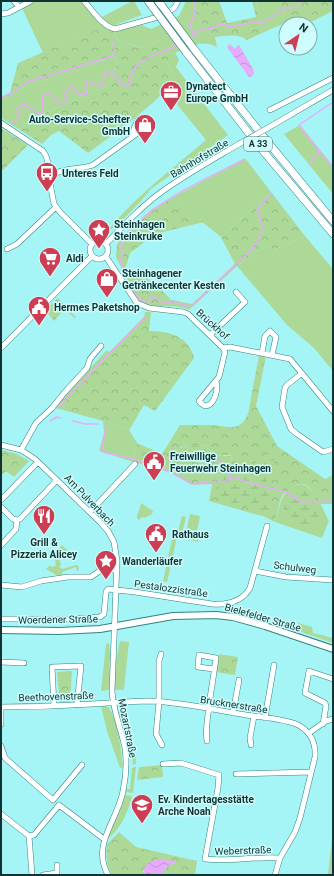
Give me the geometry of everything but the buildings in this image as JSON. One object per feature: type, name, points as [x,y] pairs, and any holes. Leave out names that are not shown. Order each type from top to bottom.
[{"type":"highway","name":"A 33","points":[[148,1],[258,145],[333,234]]},
{"type":"highway","name":"A 33","points":[[160,4],[266,140],[333,221]]},
{"type":"main road","name":"Bielefelder Straße","points":[[115,627],[173,616],[216,614],[265,626],[333,649]]},
{"type":"main road","name":"Woerdener Straße","points":[[1,630],[59,631],[115,627]]},
{"type":"street","points":[[14,1],[19,8]]},
{"type":"street","points":[[1,14],[8,13],[31,1]]},
{"type":"street","points":[[84,1],[105,25],[115,29],[165,15],[175,7],[178,1]]},
{"type":"street","points":[[270,110],[333,78]]},
{"type":"street","name":"Bahnhofstraße","points":[[106,244],[145,205],[176,182],[333,90]]},
{"type":"street","points":[[1,123],[43,151],[52,176],[50,183],[53,201],[56,207],[92,244]]},
{"type":"street","points":[[52,176],[57,172],[93,165],[131,138]]},
{"type":"street","points":[[7,249],[16,244],[56,207]]},
{"type":"street","points":[[100,241],[106,244],[108,249],[106,257],[97,260],[92,256],[90,249],[92,244],[100,241]]},
{"type":"street","points":[[1,348],[92,256]]},
{"type":"street","name":"Brückhof","points":[[106,257],[137,303],[149,308],[183,312],[188,314],[223,348],[230,347],[290,359],[301,374],[333,410]]},
{"type":"street","points":[[210,335],[244,302],[236,292]]},
{"type":"street","points":[[262,353],[265,336],[270,331],[276,337],[272,355]]},
{"type":"street","points":[[21,450],[36,423],[52,408],[87,368],[90,359],[101,346]]},
{"type":"street","points":[[216,381],[218,385],[215,400],[206,405],[201,404],[199,401],[219,377],[224,352],[223,348]]},
{"type":"street","points":[[301,374],[285,388],[282,407],[291,429],[323,452],[333,450]]},
{"type":"street","name":"Am Pulverbach","points":[[1,445],[21,450],[38,462],[103,525],[112,537],[117,553],[115,627]]},
{"type":"street","points":[[1,500],[38,462]]},
{"type":"street","points":[[90,512],[136,464]]},
{"type":"street","points":[[17,520],[20,519],[57,480]]},
{"type":"street","points":[[1,507],[13,519],[17,520]]},
{"type":"street","points":[[1,545],[16,530],[17,520]]},
{"type":"street","name":"Pestalozzistraße","points":[[116,590],[212,604],[225,604],[236,601],[247,592],[255,570],[267,526]]},
{"type":"street","points":[[1,585],[22,587],[40,581],[68,577],[91,577],[101,570],[117,570]]},
{"type":"street","name":"Schulweg","points":[[255,570],[286,577],[333,580]]},
{"type":"street","points":[[1,619],[69,619],[100,617],[104,614],[106,591],[108,589],[116,590]]},
{"type":"street","name":"Mozartstraße","points":[[108,875],[102,856],[104,839],[117,811],[123,793],[126,758],[113,703],[112,682],[115,627]]},
{"type":"street","points":[[161,654],[159,661],[159,702],[156,734],[162,745]]},
{"type":"street","points":[[1,662],[24,663]]},
{"type":"street","points":[[265,718],[274,665]]},
{"type":"street","points":[[54,706],[52,667],[81,666],[77,705]]},
{"type":"street","points":[[207,741],[206,732],[214,669]]},
{"type":"street","points":[[323,724],[326,706],[325,703],[305,693],[309,671],[333,679]]},
{"type":"street","points":[[233,713],[238,680]]},
{"type":"street","name":"Brucknerstraße","points":[[113,703],[159,702],[254,716],[295,724],[303,728],[309,734]]},
{"type":"street","name":"Beethovenstraße","points":[[1,707],[113,703]]},
{"type":"street","points":[[1,707],[1,724]]},
{"type":"street","points":[[251,745],[250,738],[254,716]]},
{"type":"street","points":[[275,875],[280,858],[295,832],[311,772],[315,750],[309,734],[333,719]]},
{"type":"street","points":[[1,746],[5,758],[53,800],[82,765]]},
{"type":"street","name":"Weberstraße","points":[[163,764],[181,763],[219,775],[205,859],[219,861],[263,857],[280,858]]},
{"type":"street","points":[[236,774],[311,772]]},
{"type":"street","points":[[29,836],[34,835],[59,805],[104,839]]},
{"type":"street","points":[[1,814],[29,836],[32,875]]},
{"type":"street","points":[[43,875],[57,873],[57,865]]},
{"type":"green space","points":[[35,1],[82,1],[104,26],[43,53],[22,8]]},
{"type":"green space","points":[[134,1],[142,15],[111,26],[102,17]]},
{"type":"green space","points":[[186,1],[190,1],[201,22],[215,37],[217,47],[206,44],[196,44],[175,53],[179,59],[176,67],[228,135],[152,188],[116,227],[108,230],[142,194],[206,140],[166,91],[174,81],[174,75],[167,62],[161,40],[143,48],[117,40],[113,31],[139,24],[151,29],[179,16]]},
{"type":"green space","points":[[190,1],[219,1],[227,23],[256,17],[252,1],[256,1],[262,33],[247,40],[240,36],[215,37],[201,22]]},
{"type":"green space","points":[[256,1],[281,1],[284,16],[278,16],[278,26],[262,33]]},
{"type":"green space","points":[[281,1],[333,1],[333,11],[318,18],[318,16],[284,16]]},
{"type":"green space","points":[[104,26],[113,31],[117,40],[142,48],[161,40],[172,54],[167,62],[174,75],[174,81],[155,101],[88,153],[59,131],[51,135],[42,144],[20,130],[30,119],[109,86],[118,61],[116,56],[72,72],[28,85],[1,100],[1,97],[10,93],[18,63]]},
{"type":"green space","points":[[116,56],[118,61],[109,86],[30,119],[20,130],[1,118],[1,100],[28,85],[72,72]]},
{"type":"green space","points":[[300,125],[333,166],[333,194],[284,134]]},
{"type":"green space","points":[[1,128],[28,145],[1,172]]},
{"type":"green space","points":[[245,158],[271,192],[221,237],[172,198]]},
{"type":"green space","points":[[271,192],[305,236],[274,250],[265,245],[237,266],[189,310],[177,307],[151,306],[145,304],[140,301],[130,289],[126,281],[131,273],[144,270],[146,276],[154,286],[159,287],[171,300],[192,304],[235,264],[221,237]]},
{"type":"green space","points":[[172,198],[204,222],[155,234],[130,253],[124,273],[116,257],[117,244],[123,236],[152,209]]},
{"type":"green space","points":[[305,236],[333,269],[333,371],[314,348],[287,325],[237,266],[265,245],[274,250]]},
{"type":"green space","points":[[58,298],[76,317],[74,318],[65,309],[54,321],[45,310]]},
{"type":"green space","points":[[145,312],[151,312],[149,331],[164,332],[177,336],[188,344],[194,358],[155,411],[144,405],[129,430],[56,408],[67,393],[107,350],[109,352],[144,317]]},
{"type":"green space","points":[[259,355],[266,356],[256,406],[277,446],[325,479],[333,475],[333,504],[319,504],[314,494],[308,487],[300,484],[296,485],[282,497],[275,522],[265,517],[209,501],[212,484],[192,485],[169,472],[133,462],[137,443],[162,454],[180,425],[212,425],[233,427],[241,424],[248,414]],"holes":[[[199,445],[206,446],[216,456],[230,455],[232,457],[228,466],[222,467],[212,460],[202,463],[194,462],[185,458],[180,447]]]},
{"type":"green space","points":[[103,421],[129,430],[137,443],[133,462],[99,451],[104,433]]},
{"type":"green space","points":[[199,445],[206,446],[216,456],[232,456],[228,466],[225,468],[217,462],[210,460],[199,463],[188,459],[174,460],[170,458],[174,451],[178,449]]},
{"type":"green space","points":[[1,450],[17,454],[29,461],[14,477],[6,471],[3,474],[1,473]]},
{"type":"green space","points":[[268,454],[273,457],[275,461],[271,467],[266,483],[274,488],[265,512],[263,513],[215,497],[214,495],[222,473],[224,472],[243,478],[256,462]]},
{"type":"green space","points":[[302,484],[307,486],[315,494],[329,521],[322,538],[275,522],[282,498],[290,489]]},
{"type":"green space","points":[[300,488],[306,490],[314,501],[322,520],[316,527],[287,522],[285,519],[284,508],[288,494]]},
{"type":"green space","points":[[141,503],[153,511],[152,514],[145,518],[142,517],[139,520],[137,518],[137,514]]},
{"type":"green space","points":[[190,514],[200,516],[197,531],[187,529]]},
{"type":"green space","points":[[182,516],[186,517],[181,537],[177,537],[167,582],[163,581],[174,530],[178,531]]},
{"type":"green space","points":[[184,530],[199,533],[198,542],[182,538]]},
{"type":"green space","points":[[62,545],[70,553],[59,558],[61,565],[59,566],[62,569],[76,565],[79,569],[77,571],[76,567],[62,572],[62,575],[56,575],[46,569],[49,566],[53,567],[56,565],[55,560],[60,555],[56,551]]},
{"type":"green space","points":[[298,623],[312,627],[313,633],[333,638],[333,643],[296,630]]},
{"type":"green space","points":[[120,641],[129,642],[124,689],[114,690],[116,661]]},
{"type":"green space","points":[[109,643],[109,690],[101,691],[106,644]]},
{"type":"green space","points":[[219,654],[238,657],[235,675],[216,672]]},
{"type":"green space","points":[[72,671],[70,702],[60,702],[57,672]]},
{"type":"green space","points":[[123,705],[135,752],[136,764],[133,765],[132,755],[128,756],[118,716],[119,709]]},
{"type":"green space","points":[[101,706],[108,707],[114,718],[123,767],[120,768],[107,731]]},
{"type":"green space","points":[[162,765],[163,777],[137,780],[139,767]]},
{"type":"green space","points":[[136,767],[133,793],[126,792],[126,789],[130,789],[132,768]]},
{"type":"green space","points":[[126,795],[132,796],[126,814],[120,825],[107,840],[109,832]]},
{"type":"green space","points":[[333,829],[333,875],[328,875]]},
{"type":"green space","points":[[119,832],[136,847],[197,861],[195,875],[160,875],[167,867],[176,862],[161,859],[143,871],[145,875],[112,875],[107,860],[107,844]]},
{"type":"water","points":[[230,44],[235,49],[239,45],[253,69],[253,76],[249,77],[227,47]]},
{"type":"water","points":[[158,859],[171,861],[175,860],[176,862],[167,867],[160,875],[145,875],[145,866]]},
{"type":"waterway","points":[[190,38],[199,30],[212,28],[220,24],[224,24],[228,27],[248,23],[263,23],[285,8],[297,7],[302,1]]},
{"type":"waterway","points":[[194,2],[196,9],[190,26],[194,35]]},
{"type":"waterway","points":[[1,98],[15,91],[27,82],[113,56],[114,47],[111,40]]},
{"type":"waterway","points":[[12,123],[17,121],[19,110],[23,104],[37,113],[43,113],[42,99],[44,95],[50,95],[63,104],[67,100],[66,92],[70,87],[74,88],[79,95],[86,95],[87,93],[85,86],[88,81],[100,86],[102,85],[105,73],[107,72],[113,72],[120,83],[128,86],[131,82],[131,74],[140,63],[155,54],[178,45]]},
{"type":"waterway","points":[[333,102],[299,125],[333,168]]},
{"type":"waterway","points":[[311,163],[313,158],[319,152]]},
{"type":"waterway","points":[[124,271],[120,260],[124,253],[120,246],[131,231],[144,218],[175,195],[243,160]]},
{"type":"waterway","points":[[259,238],[262,228],[257,211],[262,203],[272,194]]},
{"type":"waterway","points":[[127,281],[135,294],[141,300],[149,302],[151,297],[154,297],[163,303],[177,303],[188,306],[193,305],[251,250],[258,239]]},
{"type":"waterway","points":[[57,408],[145,317]]},
{"type":"waterway","points":[[50,421],[57,417],[60,418]]},
{"type":"waterway","points":[[73,421],[85,424],[98,424]]},
{"type":"waterway","points":[[104,427],[106,430],[101,449],[103,452],[133,459],[169,471],[192,484],[226,481],[234,477],[250,483],[285,492],[301,502],[333,501]]},
{"type":"waterway","points":[[168,459],[189,455],[211,457],[223,465],[231,479]]},
{"type":"waterway","points":[[143,463],[144,460],[164,460]]},
{"type":"waterway","points":[[331,875],[333,855]]},
{"type":"place","name":"Dynatect Europe GmbH","points":[[171,112]]},
{"type":"place","name":"Auto-Service-Schefter GmbH","points":[[145,144]]},
{"type":"place","name":"Unteres Feld","points":[[47,192]]},
{"type":"place","name":"Steinhagen Steinkruke","points":[[99,250]]},
{"type":"place","name":"Aldi","points":[[50,278]]},
{"type":"place","name":"Steinhagener Getränkecenter Kesten","points":[[107,298]]},
{"type":"place","name":"Hermes Paketshop","points":[[39,326]]},
{"type":"place","name":"Freiwillige Feuerwehr Steinhagen","points":[[154,482]]},
{"type":"place","name":"Grill & Pizzeria Alicey","points":[[44,536]]},
{"type":"place","name":"Rathaus","points":[[156,554]]},
{"type":"place","name":"Wanderläufer","points":[[106,580]]},
{"type":"place","name":"Ev. Kindertagesstätte Arche Noah","points":[[142,824]]}]
